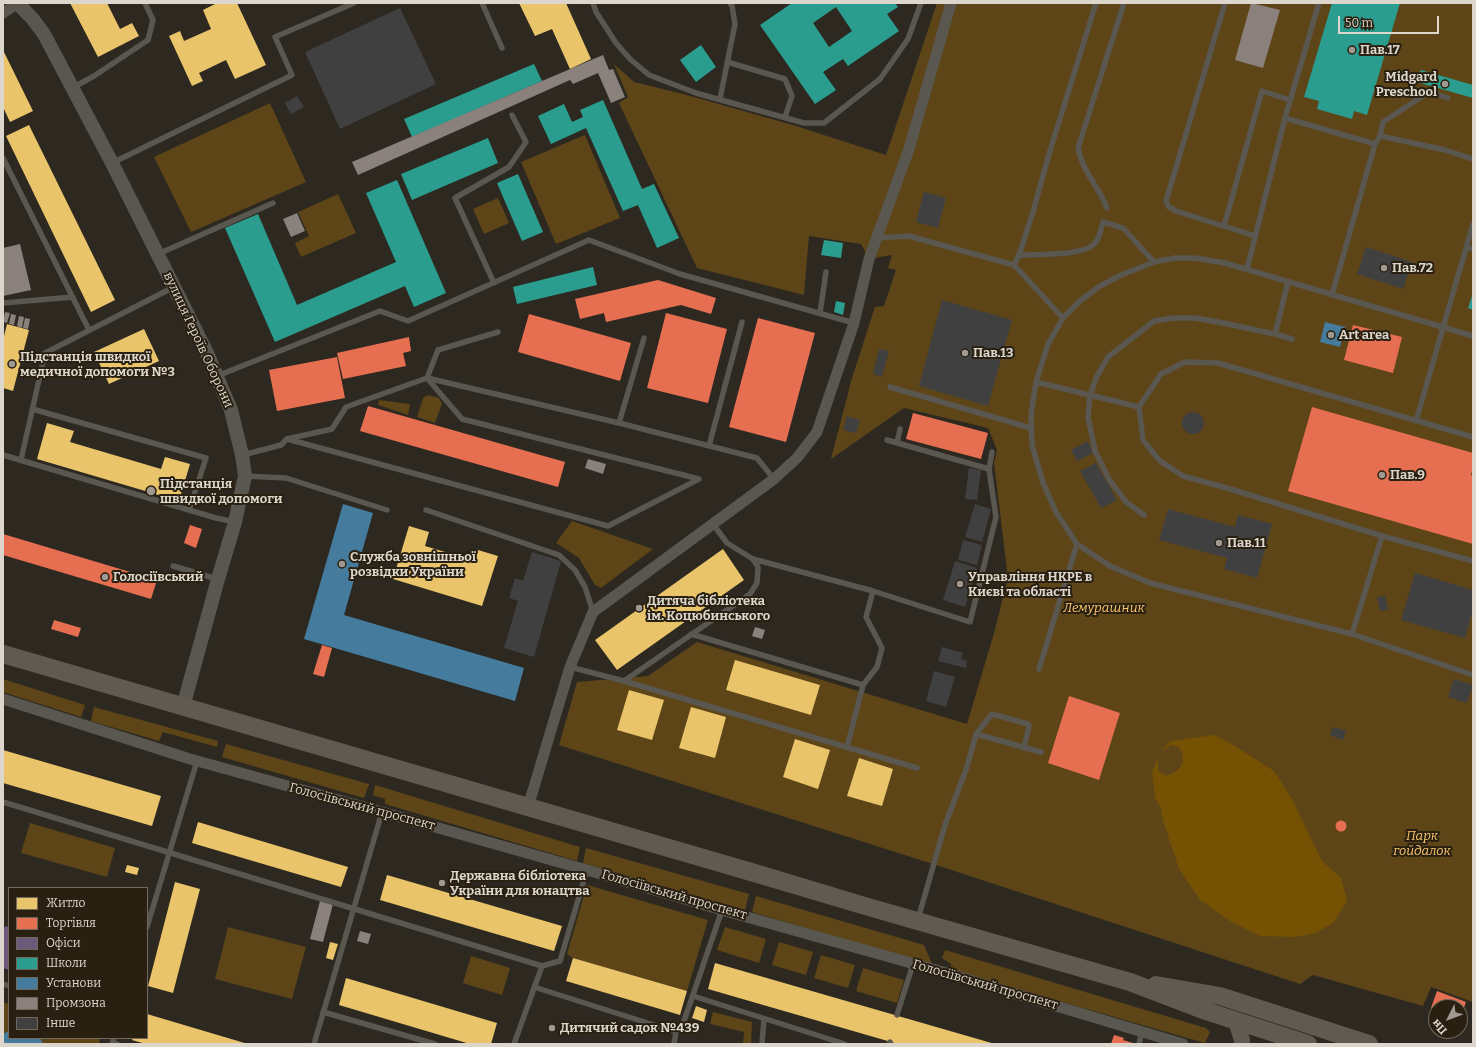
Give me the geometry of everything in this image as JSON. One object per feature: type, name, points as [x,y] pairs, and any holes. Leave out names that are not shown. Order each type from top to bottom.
[{"type":"highway","points":[[3,654],[918,922],[1130,982],[1236,1021],[1278,1040],[1308,1044]]},
{"type":"highway","points":[[1130,982],[1177,988],[1220,996],[1369,1044]]},
{"type":"main road","points":[[1236,1021],[1242,1044]]},
{"type":"street","name":"вулиця Героїв Оборони","points":[[18,3],[44,34],[112,163],[174,286],[207,353],[231,410],[242,455],[245,476],[235,522],[183,706]]},
{"type":"street","points":[[3,13],[18,3]]},
{"type":"street","points":[[528,807],[570,667],[594,612],[774,479],[797,458],[817,432],[854,323],[869,259],[909,149],[951,3]]},
{"type":"street","name":"Голосіївський проспект","points":[[3,699],[197,761],[587,870],[1183,1044]]},
{"type":"lane","points":[[72,88],[94,76],[148,40],[153,20],[145,3]]},
{"type":"lane","points":[[112,163],[292,75],[275,37],[354,3]]},
{"type":"lane","points":[[482,3],[502,48]]},
{"type":"lane","points":[[592,3],[596,12],[616,43],[630,59],[650,74],[696,93],[804,123],[824,123],[880,79],[908,39],[921,3]]},
{"type":"lane","points":[[720,99],[735,24],[732,6],[730,3]]},
{"type":"lane","points":[[1014,265],[1019,255],[1096,3]]},
{"type":"lane","points":[[1108,208],[1087,174],[1080,159],[1078,148],[1124,3]]},
{"type":"lane","points":[[1225,3],[1166,201],[1168,207],[1255,236]]},
{"type":"lane","points":[[1247,269],[1285,118],[1320,3]]},
{"type":"lane","points":[[728,62],[786,79],[792,96],[785,117]]},
{"type":"lane","points":[[1224,226],[1262,91],[1290,100]]},
{"type":"lane","points":[[1332,295],[1375,144],[1380,136],[1383,122],[1429,92],[1448,98]]},
{"type":"lane","points":[[494,284],[455,198],[509,167],[526,142],[512,115]]},
{"type":"lane","points":[[1285,118],[1375,144]]},
{"type":"lane","points":[[1380,136],[1445,150],[1473,159]]},
{"type":"lane","points":[[3,158],[88,330]]},
{"type":"lane","points":[[158,254],[273,203]]},
{"type":"lane","points":[[1019,255],[1077,252],[1087,249],[1093,246],[1098,240],[1103,222],[1123,228],[1154,262]]},
{"type":"lane","points":[[1416,420],[1473,224]]},
{"type":"lane","points":[[876,238],[909,236],[1014,265],[1064,318]]},
{"type":"lane","points":[[217,377],[380,311],[408,321],[494,284],[589,240],[680,274],[854,323]]},
{"type":"lane","points":[[1466,247],[1473,249]]},
{"type":"lane","points":[[1473,336],[1247,269],[1195,258],[1176,258],[1154,262],[1121,275],[1100,286],[1081,300],[1064,318],[1048,344],[1036,382],[1031,415],[1032,445],[1043,483],[1056,512],[1076,544],[1110,566],[1150,582],[1352,634],[1473,675]]},
{"type":"lane","points":[[820,313],[826,272]]},
{"type":"lane","points":[[1275,334],[1288,282]]},
{"type":"lane","points":[[20,460],[45,352],[174,286]]},
{"type":"lane","points":[[3,303],[73,297]]},
{"type":"lane","points":[[1144,515],[1126,502],[1110,481],[1095,451],[1088,417],[1090,395],[1097,376],[1108,357],[1154,321],[1173,318],[1195,318],[1218,322],[1292,339]]},
{"type":"lane","points":[[709,446],[742,322]]},
{"type":"lane","points":[[427,378],[438,350],[498,332]]},
{"type":"lane","points":[[618,423],[644,338]]},
{"type":"lane","points":[[1473,437],[1218,363],[1185,362],[1161,374],[1138,407],[1144,440],[1160,461],[1183,476],[1473,562]]},
{"type":"lane","points":[[242,455],[281,445],[287,439],[332,429],[346,407],[427,378],[618,423],[757,458],[774,479]]},
{"type":"lane","points":[[287,439],[608,526],[699,479],[462,419],[427,378]]},
{"type":"lane","points":[[1036,382],[1138,407]]},
{"type":"lane","points":[[890,387],[1031,428]]},
{"type":"lane","points":[[32,408],[206,458],[189,510]]},
{"type":"lane","points":[[897,443],[900,429]]},
{"type":"lane","points":[[887,440],[989,469]]},
{"type":"lane","points":[[713,524],[727,543],[753,560],[872,591],[970,622],[996,517],[989,469],[992,452]]},
{"type":"lane","points":[[3,455],[189,510],[235,522]]},
{"type":"lane","points":[[245,476],[286,478],[387,510]]},
{"type":"lane","points":[[426,510],[559,555],[575,570],[585,587],[594,612]]},
{"type":"lane","points":[[1352,634],[1382,536]]},
{"type":"lane","points":[[1039,669],[1076,544]]},
{"type":"lane","points":[[624,681],[750,594],[757,583],[758,568],[753,560]]},
{"type":"lane","points":[[173,566],[218,579]]},
{"type":"lane","points":[[847,747],[863,685],[877,667],[882,648],[866,617],[872,591]]},
{"type":"lane","points":[[691,634],[863,685]]},
{"type":"lane","points":[[570,667],[624,681],[917,768]]},
{"type":"lane","points":[[918,922],[945,825],[967,767],[976,734],[992,714],[1028,724],[1030,726],[1024,748]]},
{"type":"lane","points":[[976,734],[1041,752]]},
{"type":"lane","points":[[148,924],[197,761]]},
{"type":"lane","points":[[3,802],[542,966],[560,961],[587,870]]},
{"type":"lane","points":[[314,1044],[382,812]]},
{"type":"lane","points":[[674,1044],[676,1032],[684,1021],[722,910]]},
{"type":"lane","points":[[897,1015],[913,964]]},
{"type":"lane","points":[[514,1044],[542,966]]},
{"type":"lane","points":[[534,987],[676,1032]]},
{"type":"lane","points":[[693,996],[841,1043]]},
{"type":"lane","points":[[323,1012],[435,1044]]},
{"type":"lane","points":[[762,1044],[764,1019]]},
{"type":"lane","points":[[1138,1044],[1142,1031]]},
{"type":"green space","points":[[937,3],[1473,3],[1473,1002],[1431,987],[1423,1006],[1313,975],[1300,984],[933,864],[559,745],[577,682],[648,676],[697,642],[967,724],[994,633],[1008,578],[994,463],[997,450],[988,428],[904,408],[831,459],[852,378],[875,307],[884,306],[896,270],[888,268],[892,255],[869,259],[861,244],[809,236],[804,295],[697,268],[619,103],[628,97],[614,64],[634,82],[687,95],[796,126],[886,155]]},
{"type":"green space","points":[[270,103],[306,182],[191,232],[154,157]]},
{"type":"green space","points":[[585,135],[620,218],[556,244],[521,162]]},
{"type":"green space","points":[[338,194],[356,233],[301,257],[295,243],[309,236],[298,212]]},
{"type":"green space","points":[[498,198],[509,223],[484,234],[473,209]]},
{"type":"green space","points":[[428,395],[439,398],[442,404],[435,423],[417,417],[423,398]]},
{"type":"green space","points":[[379,400],[410,404],[408,415],[378,405]]},
{"type":"green space","points":[[572,521],[653,549],[601,588],[595,585],[579,558],[556,543]]},
{"type":"green space","points":[[3,679],[85,705],[81,717],[3,692]]},
{"type":"green space","points":[[94,707],[218,741],[217,747],[163,732],[159,741],[91,721]]},
{"type":"green space","points":[[226,744],[369,784],[364,798],[222,757]]},
{"type":"green space","points":[[375,785],[580,847],[577,861],[385,804],[385,799],[373,795]]},
{"type":"green space","points":[[30,823],[115,848],[107,877],[21,853]]},
{"type":"green space","points":[[586,848],[749,894],[745,910],[583,863]]},
{"type":"green space","points":[[587,885],[708,920],[687,991],[573,958],[567,954]]},
{"type":"green space","points":[[756,896],[924,945],[933,966],[752,912]]},
{"type":"green space","points":[[228,927],[306,947],[292,999],[215,979]]},
{"type":"green space","points":[[725,927],[766,939],[759,963],[717,950]]},
{"type":"green space","points":[[779,942],[813,952],[806,975],[772,965]]},
{"type":"green space","points":[[945,950],[1206,1028],[1210,1032],[1205,1043],[951,970],[951,964],[942,958]]},
{"type":"green space","points":[[821,955],[855,965],[848,988],[814,978]]},
{"type":"green space","points":[[471,956],[510,968],[502,995],[463,983]]},
{"type":"green space","points":[[863,968],[904,980],[897,1003],[856,991]]},
{"type":"green space","points":[[3,1002],[8,1004],[8,1039],[100,1039],[99,1044],[3,1044]]},
{"type":"green space","points":[[713,1012],[752,1022],[751,1044],[743,1044],[744,1032],[710,1024]]},
{"type":"shaded area","points":[[1215,735],[1274,771],[1292,799],[1322,861],[1341,878],[1347,900],[1334,922],[1316,933],[1295,937],[1260,936],[1230,921],[1201,901],[1179,869],[1163,821],[1161,807],[1155,798],[1152,772],[1157,760],[1158,771],[1166,776],[1176,771],[1182,764],[1183,755],[1179,747],[1171,745],[1162,751],[1170,741]]},
{"type":"building: Житло","points":[[70,3],[107,3],[120,29],[132,23],[139,36],[98,57]]},
{"type":"building: Житло","points":[[217,3],[237,3],[266,65],[235,79],[226,60],[199,73],[203,81],[192,86],[169,36],[180,31],[184,41],[211,29],[203,10]]},
{"type":"building: Житло","points":[[519,3],[566,3],[591,59],[570,69],[552,29],[535,36]]},
{"type":"building: Житло","points":[[3,50],[33,111],[10,122],[3,107]]},
{"type":"building: Житло","points":[[29,125],[115,300],[91,312],[6,136]]},
{"type":"building: Житло","name":"Підстанція швидкої медичної допомоги №3","points":[[7,324],[29,330],[13,391],[3,388],[3,340]]},
{"type":"building: Житло","points":[[144,329],[159,361],[109,384],[94,352]]},
{"type":"building: Житло","points":[[47,423],[74,431],[70,442],[161,469],[165,457],[190,464],[179,501],[37,459]]},
{"type":"building: Житло","points":[[409,526],[429,532],[425,546],[475,561],[478,550],[498,556],[482,606],[393,579]]},
{"type":"building: Житло","points":[[723,549],[744,580],[617,670],[595,640]]},
{"type":"building: Житло","points":[[735,660],[820,685],[811,715],[726,690]]},
{"type":"building: Житло","points":[[629,690],[664,700],[652,740],[617,730]]},
{"type":"building: Житло","points":[[691,707],[726,717],[715,758],[679,748]]},
{"type":"building: Житло","points":[[795,739],[830,750],[818,789],[783,777]]},
{"type":"building: Житло","points":[[3,750],[161,796],[152,826],[3,783]]},
{"type":"building: Житло","points":[[859,758],[893,769],[882,806],[847,796]]},
{"type":"building: Житло","points":[[198,822],[348,867],[341,887],[192,843]]},
{"type":"building: Житло","points":[[127,865],[139,868],[137,875],[125,872]]},
{"type":"building: Житло","points":[[387,875],[562,926],[554,951],[380,900]]},
{"type":"building: Житло","points":[[175,882],[200,889],[173,993],[148,986]]},
{"type":"building: Житло","points":[[330,942],[338,944],[333,960],[326,958]]},
{"type":"building: Житло","points":[[573,958],[687,991],[680,1015],[566,981]]},
{"type":"building: Житло","points":[[715,963],[995,1044],[898,1044],[708,989]]},
{"type":"building: Житло","points":[[346,978],[497,1023],[491,1044],[470,1044],[339,1005]]},
{"type":"building: Житло","points":[[696,1006],[707,1010],[704,1022],[692,1018]]},
{"type":"building: Житло","points":[[148,1014],[248,1044],[146,1044],[132,1040],[148,1039]]},
{"type":"building: Торгівля","points":[[658,280],[716,298],[711,314],[681,305],[606,322],[604,313],[580,319],[575,299]]},
{"type":"building: Торгівля","points":[[666,313],[727,329],[708,403],[647,388]]},
{"type":"building: Торгівля","points":[[529,314],[631,343],[620,381],[518,352]]},
{"type":"building: Торгівля","points":[[758,318],[815,333],[786,442],[729,427]]},
{"type":"building: Торгівля","points":[[1353,325],[1402,337],[1393,373],[1344,360]]},
{"type":"building: Торгівля","points":[[409,337],[411,351],[403,353],[406,366],[343,379],[337,353]]},
{"type":"building: Торгівля","points":[[337,357],[345,398],[277,411],[269,370]]},
{"type":"building: Торгівля","points":[[368,406],[565,462],[558,487],[360,431]]},
{"type":"building: Торгівля","name":"Пав.9","points":[[1312,407],[1473,453],[1473,467],[1471,475],[1473,476],[1473,544],[1288,491]]},
{"type":"building: Торгівля","points":[[913,413],[988,433],[981,459],[906,439]]},
{"type":"building: Торгівля","points":[[190,525],[202,529],[196,548],[184,543]]},
{"type":"building: Торгівля","points":[[3,534],[157,580],[151,599],[3,555]]},
{"type":"building: Торгівля","points":[[54,620],[81,628],[78,637],[51,629]]},
{"type":"building: Торгівля","points":[[322,645],[332,648],[324,677],[313,674]]},
{"type":"building: Торгівля","points":[[1069,696],[1120,713],[1099,780],[1048,763]]},
{"type":"building: Торгівля","points":[[1339,821],[1343,821],[1345,822],[1345,830],[1339,831],[1336,828],[1336,824]]},
{"type":"building: Торгівля","points":[[1437,991],[1458,999],[1434,999]]},
{"type":"building: Торгівля","points":[[1114,1035],[1124,1038],[1123,1040],[1133,1044],[1111,1044]]},
{"type":"building: Офіси","points":[[5,926],[8,927],[8,970],[3,968],[3,932]]},
{"type":"building: Школи","points":[[792,3],[895,3],[898,7],[887,14],[899,31],[848,66],[843,59],[823,72],[836,90],[815,104],[760,25]],"holes":[[[836,7],[852,31],[829,47],[813,23]]]},
{"type":"building: Школи","name":"Пав.17","points":[[1332,3],[1400,3],[1367,115],[1354,111],[1352,119],[1317,109],[1319,101],[1304,97]]},
{"type":"building: Школи","points":[[701,45],[716,67],[696,82],[680,60]]},
{"type":"building: Школи","points":[[534,64],[542,81],[412,137],[404,119]]},
{"type":"building: Школи","name":"Midgard Preschool","points":[[1421,70],[1473,85],[1473,98],[1417,82]]},
{"type":"building: Школи","points":[[603,100],[642,189],[654,184],[679,238],[657,248],[638,205],[623,211],[586,128],[551,144],[538,116],[564,104],[572,122],[583,117],[580,110]]},
{"type":"building: Школи","points":[[488,138],[498,163],[412,200],[401,174]]},
{"type":"building: Школи","points":[[518,174],[543,232],[522,241],[497,183]]},
{"type":"building: Школи","points":[[397,180],[446,293],[414,307],[405,286],[275,342],[225,228],[258,214],[297,305],[396,262],[366,193]]},
{"type":"building: Школи","points":[[824,240],[843,243],[841,258],[821,255]]},
{"type":"building: Школи","points":[[593,267],[597,285],[517,304],[513,287]]},
{"type":"building: Школи","points":[[1473,293],[1473,310],[1468,308]]},
{"type":"building: Школи","points":[[836,301],[845,303],[843,315],[834,312]]},
{"type":"building: Установи","points":[[1325,322],[1345,327],[1340,347],[1320,342]]},
{"type":"building: Установи","name":"Служба зовнішньої розвідки України","points":[[343,504],[373,513],[344,615],[524,668],[515,701],[304,639]]},
{"type":"building: Установи","points":[[8,1032],[8,1039],[40,1039],[43,1044],[3,1044],[3,1034]]},
{"type":"building: Промзона","points":[[1251,3],[1280,10],[1263,68],[1235,60]]},
{"type":"building: Промзона","points":[[603,55],[609,70],[613,69],[625,97],[611,103],[598,73],[573,84],[570,80],[358,175],[352,162]]},
{"type":"building: Промзона","points":[[297,213],[305,231],[291,237],[283,219]]},
{"type":"building: Промзона","points":[[20,244],[31,290],[3,296],[3,248]]},
{"type":"building: Промзона","points":[[5,312],[10,313],[7,323],[3,322]]},
{"type":"building: Промзона","points":[[11,314],[16,315],[14,325],[9,324]]},
{"type":"building: Промзона","points":[[19,316],[24,317],[22,328],[17,326]]},
{"type":"building: Промзона","points":[[25,318],[30,319],[28,329],[23,328]]},
{"type":"building: Промзона","points":[[588,459],[606,464],[603,474],[585,468]]},
{"type":"building: Промзона","points":[[755,627],[765,630],[762,639],[752,636]]},
{"type":"building: Промзона","points":[[320,901],[333,904],[323,942],[310,939]]},
{"type":"building: Промзона","points":[[360,931],[371,934],[368,944],[357,941]]},
{"type":"building: Інше","points":[[400,8],[436,84],[340,129],[305,52]]},
{"type":"building: Інше","points":[[297,96],[304,107],[291,114],[285,103]]},
{"type":"building: Інше","points":[[924,192],[946,198],[938,228],[916,222]]},
{"type":"building: Інше","name":"Пав.72","points":[[1366,247],[1412,262],[1403,289],[1357,274]]},
{"type":"building: Інше","name":"Пав.13","points":[[942,300],[1012,320],[988,406],[919,386]]},
{"type":"building: Інше","points":[[879,349],[889,351],[882,377],[873,374]]},
{"type":"building: Інше","points":[[1193,412],[1201,415],[1204,423],[1201,431],[1193,434],[1185,431],[1182,423],[1185,415]]},
{"type":"building: Інше","points":[[847,416],[860,420],[856,433],[843,430]]},
{"type":"building: Інше","points":[[1088,441],[1093,453],[1077,461],[1071,450]]},
{"type":"building: Інше","points":[[1096,463],[1117,500],[1101,508],[1080,471]]},
{"type":"building: Інше","points":[[969,468],[981,470],[977,500],[965,499]]},
{"type":"building: Інше","points":[[975,504],[991,509],[982,542],[965,537]]},
{"type":"building: Інше","name":"Пав.11","points":[[1168,509],[1235,527],[1238,515],[1272,524],[1257,578],[1224,569],[1227,558],[1159,540]]},
{"type":"building: Інше","points":[[963,540],[982,545],[977,565],[958,560]]},
{"type":"building: Інше","points":[[532,552],[561,561],[534,657],[504,648],[518,601],[509,598],[515,578],[523,581]]},
{"type":"building: Інше","name":"Управління НКРЕ в Києві та області","points":[[955,561],[977,568],[965,607],[943,600]]},
{"type":"building: Інше","points":[[1415,573],[1473,590],[1473,609],[1465,638],[1401,620]]},
{"type":"building: Інше","points":[[1385,596],[1388,609],[1380,611],[1377,597]]},
{"type":"building: Інше","points":[[942,647],[963,653],[961,659],[967,661],[966,668],[938,661]]},
{"type":"building: Інше","points":[[934,671],[955,677],[946,707],[926,701]]},
{"type":"building: Інше","points":[[1454,679],[1473,685],[1467,703],[1448,697]]},
{"type":"building: Інше","points":[[1333,727],[1346,731],[1343,740],[1330,735]]},
{"type":"place","name":"Пав.17","points":[[1352,50]]},
{"type":"place","name":"Midgard Preschool","points":[[1445,84]]},
{"type":"place","name":"Пав.72","points":[[1384,268]]},
{"type":"place","name":"Art area","points":[[1331,335]]},
{"type":"place","name":"Пав.13","points":[[965,353]]},
{"type":"place","name":"Підстанція швидкої медичної допомоги №3","points":[[12,364]]},
{"type":"place","name":"Пав.9","points":[[1382,475]]},
{"type":"place","name":"Підстанція швидкої допомоги","points":[[151,491]]},
{"type":"place","name":"Пав.11","points":[[1219,543]]},
{"type":"place","name":"Служба зовнішньої розвідки України","points":[[342,564]]},
{"type":"place","name":"Голосіївський","points":[[105,577]]},
{"type":"place","name":"Управління НКРЕ в Києві та області","points":[[960,584]]},
{"type":"place","name":"Дитяча бібліотека ім. Коцюбинського","points":[[639,608]]},
{"type":"place","name":"Державна бібліотека України для юнацтва","points":[[442,883]]},
{"type":"place","name":"Дитячий садок №439","points":[[552,1028]]},
{"type":"park label","name":"Лемурашник","points":[[1104,608]]},
{"type":"park label","name":"Парк гойдалок","points":[[1422,844]]}]
